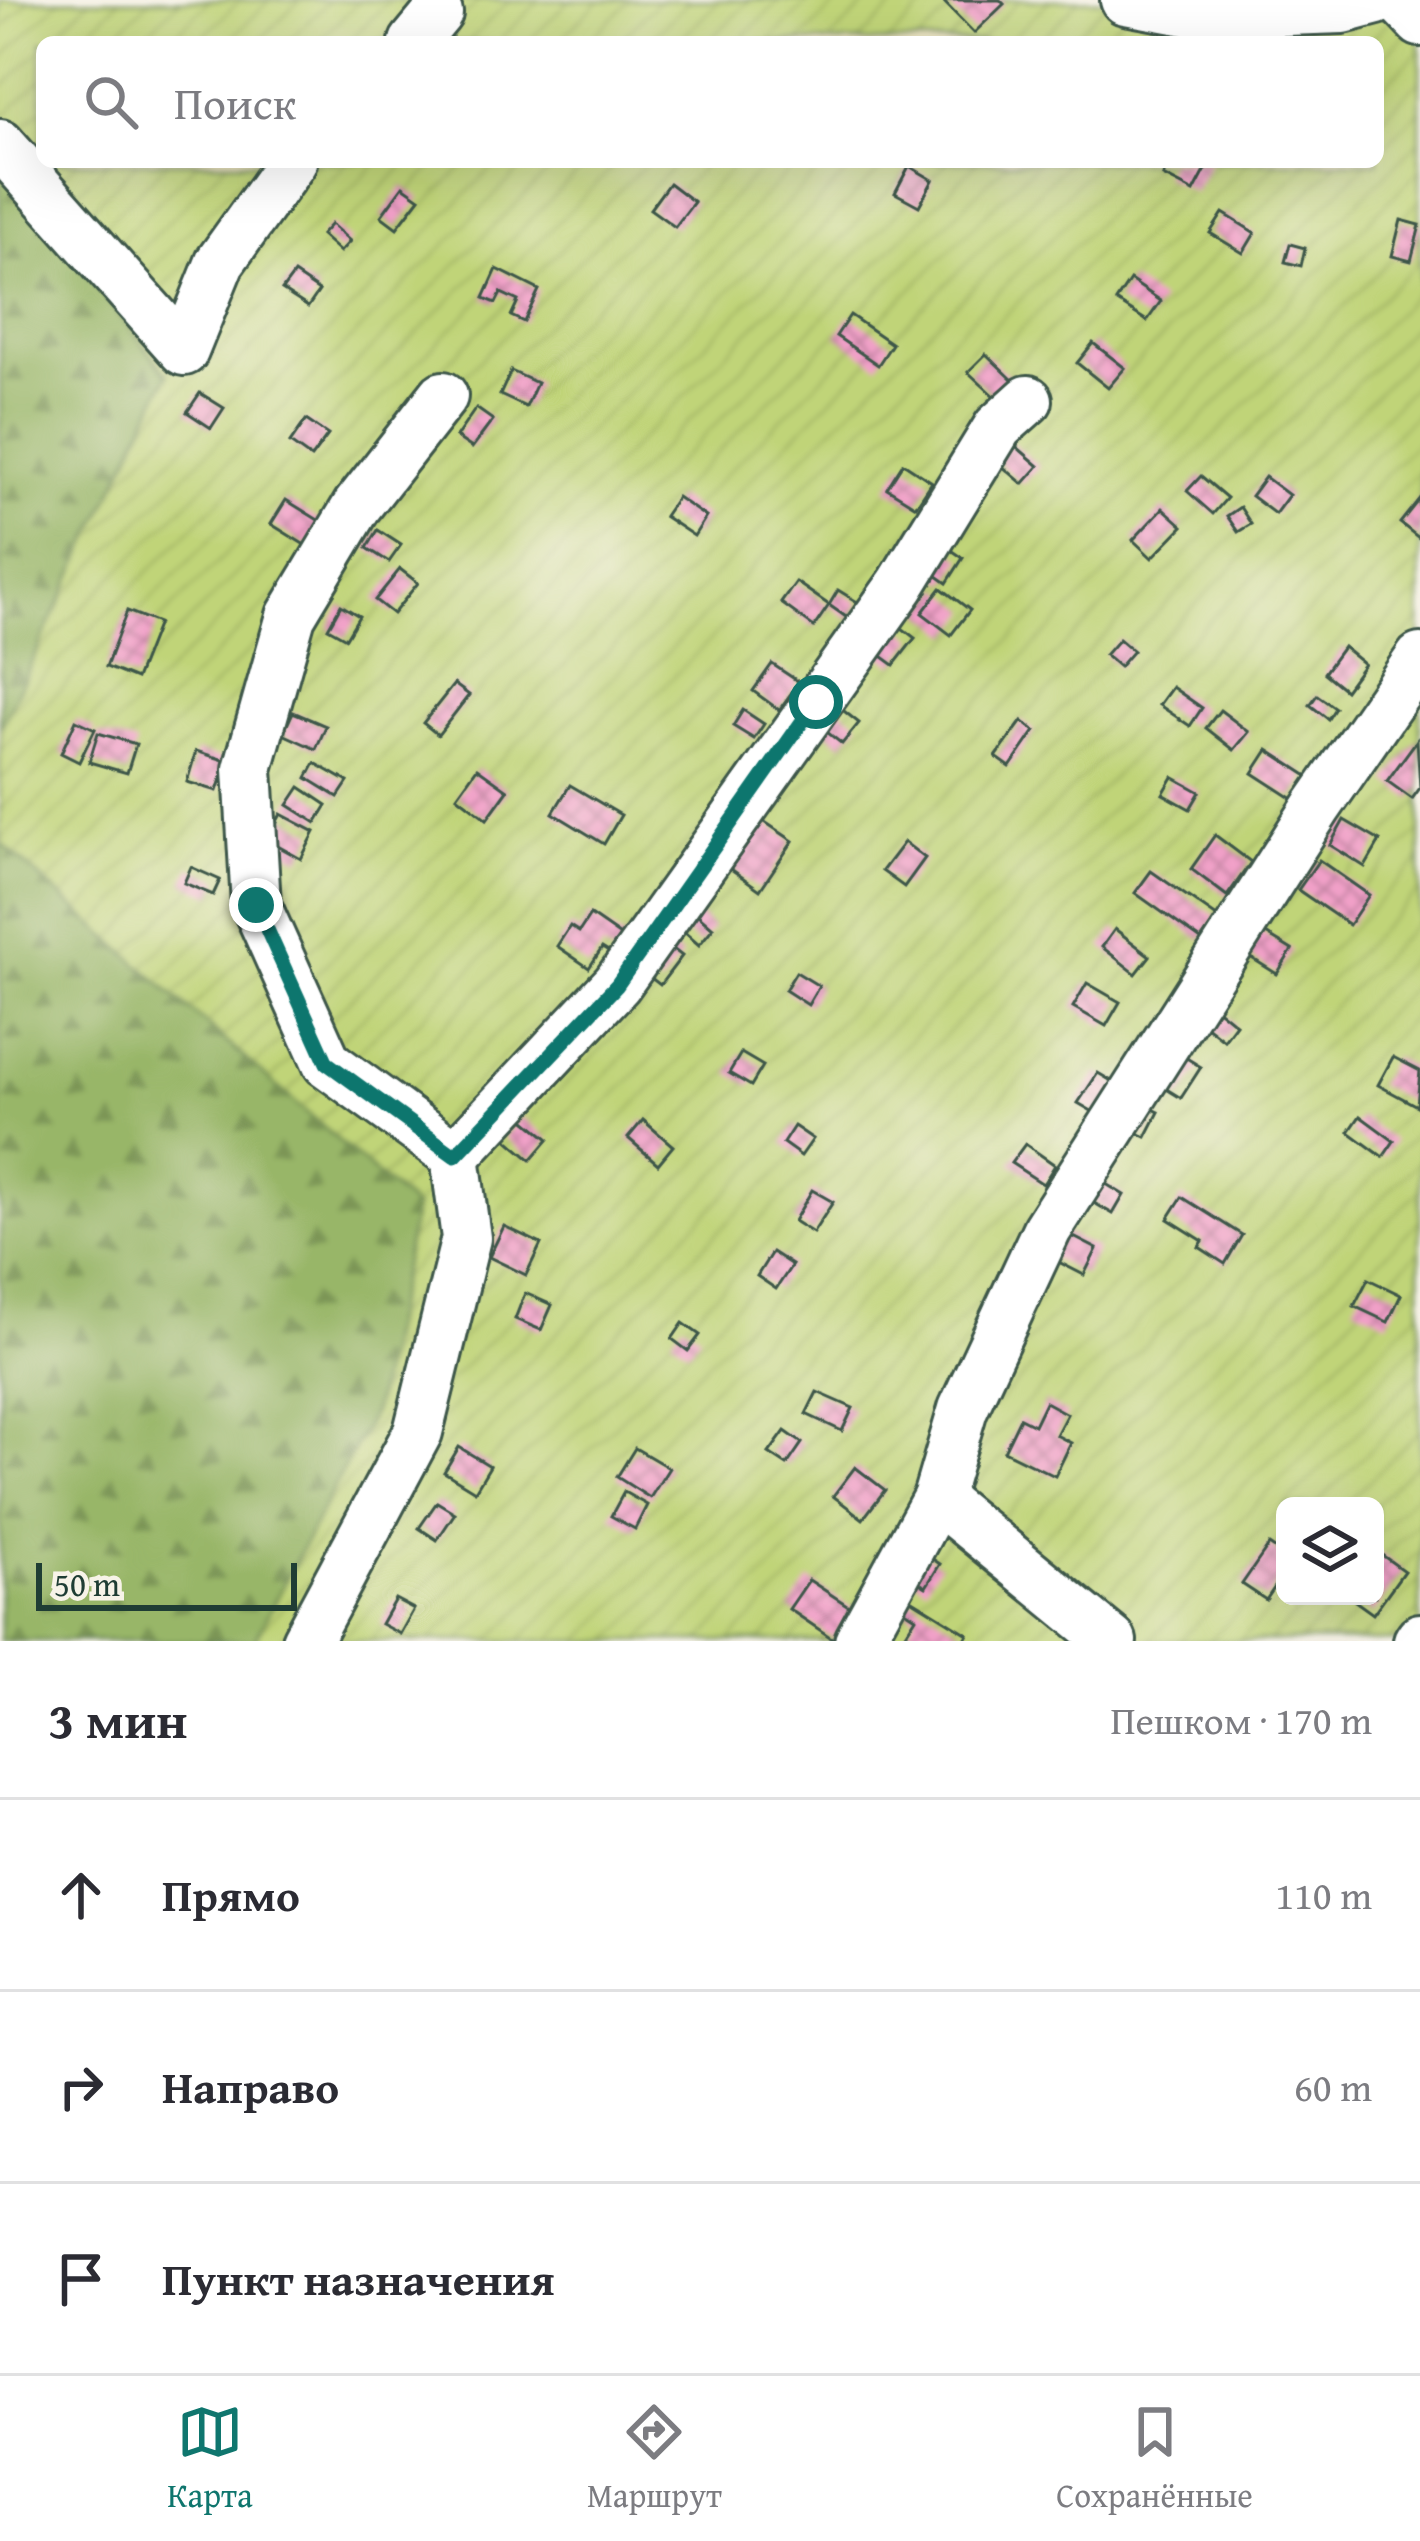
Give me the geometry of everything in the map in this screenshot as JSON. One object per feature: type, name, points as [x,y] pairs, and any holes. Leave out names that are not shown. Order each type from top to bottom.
[{"type":"lane","points":[[1125,0],[1202,14],[1343,9],[1377,0]]},
{"type":"lane","points":[[1399,0],[1420,22]]},
{"type":"lane","points":[[0,144],[184,352],[220,262],[288,168]]},
{"type":"lane","points":[[306,1641],[418,1432],[466,1238],[455,1156],[327,1063],[256,905],[248,769],[291,616],[358,506],[443,395]]},
{"type":"lane","points":[[455,1156],[617,985],[901,585],[998,427],[1028,400]]},
{"type":"lane","points":[[860,1641],[937,1498],[963,1409],[1047,1228],[1317,807],[1420,658]]},
{"type":"lane","points":[[937,1498],[1112,1641]]},
{"type":"green space","points":[[0,0],[1420,0],[1420,1641],[254,1641],[374,1410],[415,1208],[0,842],[0,729],[168,375],[0,166]]},
{"type":"green space","points":[[0,166],[168,375],[0,729]]},
{"type":"green space","points":[[0,842],[415,1208],[374,1410],[254,1641],[0,1641]]},
{"type":"building","points":[[942,0],[1000,0],[1004,4],[974,33]]},
{"type":"building","points":[[908,168],[933,180],[919,206],[895,193]]},
{"type":"building","points":[[1167,168],[1207,168],[1194,192],[1163,176]]},
{"type":"building","points":[[669,183],[694,202],[675,227],[650,209]]},
{"type":"building","points":[[403,186],[420,198],[397,228],[381,216]]},
{"type":"building","points":[[1223,213],[1255,233],[1243,253],[1210,233]]},
{"type":"building","points":[[1401,220],[1420,225],[1411,261],[1392,256]]},
{"type":"building","points":[[331,224],[350,241],[340,252],[321,235]]},
{"type":"building","points":[[1290,244],[1305,248],[1301,266],[1285,262]]},
{"type":"building","points":[[497,269],[539,290],[524,322],[511,316],[518,301],[501,293],[496,303],[484,298]]},
{"type":"building","points":[[294,274],[319,291],[308,307],[282,290]]},
{"type":"building","points":[[1130,280],[1161,301],[1147,321],[1116,301]]},
{"type":"building","points":[[850,315],[892,344],[878,365],[836,336]]},
{"type":"building","points":[[1093,343],[1125,368],[1108,388],[1077,363]]},
{"type":"building","points":[[986,354],[1013,380],[996,398],[968,372]]},
{"type":"building","points":[[511,371],[537,383],[526,407],[500,395]]},
{"type":"building","points":[[200,393],[224,408],[211,428],[187,412]]},
{"type":"building","points":[[476,408],[493,420],[472,448],[456,437]]},
{"type":"building","points":[[306,420],[328,435],[311,458],[290,443]]},
{"type":"building","points":[[1011,442],[1039,466],[1023,484],[995,460]]},
{"type":"building","points":[[903,463],[932,482],[916,506],[887,488]]},
{"type":"building","points":[[1201,476],[1227,498],[1213,514],[1187,491]]},
{"type":"building","points":[[1265,477],[1289,495],[1275,514],[1251,496]]},
{"type":"building","points":[[677,497],[706,517],[694,536],[664,516]]},
{"type":"building","points":[[1420,498],[1420,539],[1400,523]]},
{"type":"building","points":[[286,500],[323,523],[308,547],[271,524]]},
{"type":"building","points":[[1240,507],[1251,524],[1238,532],[1227,516]]},
{"type":"building","points":[[1163,508],[1183,526],[1152,558],[1133,540]]},
{"type":"building","points":[[378,530],[401,545],[389,562],[367,548]]},
{"type":"building","points":[[940,542],[963,558],[947,583],[923,566]]},
{"type":"building","points":[[400,569],[418,583],[393,614],[375,600]]},
{"type":"building","points":[[796,582],[829,605],[814,627],[781,603]]},
{"type":"building","points":[[941,588],[970,610],[951,635],[922,613]]},
{"type":"building","points":[[838,590],[859,603],[849,619],[829,605]]},
{"type":"building","points":[[341,605],[359,616],[346,638],[328,628]]},
{"type":"building","points":[[127,611],[158,623],[136,679],[106,667]]},
{"type":"building","points":[[889,618],[915,638],[894,665],[868,646]]},
{"type":"building","points":[[1119,639],[1133,651],[1119,667],[1105,655]]},
{"type":"building","points":[[1343,647],[1364,664],[1345,690],[1324,673]]},
{"type":"building","points":[[772,664],[799,682],[779,710],[753,691]]},
{"type":"building","points":[[454,684],[469,695],[438,735],[423,723]]},
{"type":"building","points":[[1172,687],[1202,708],[1190,726],[1159,705]]},
{"type":"building","points":[[1317,695],[1335,708],[1328,719],[1310,705]]},
{"type":"building","points":[[830,700],[859,723],[842,744],[813,721]]},
{"type":"building","points":[[743,710],[764,724],[754,739],[733,726]]},
{"type":"building","points":[[1220,710],[1249,732],[1234,750],[1206,728]]},
{"type":"building","points":[[293,712],[326,726],[316,749],[283,734]]},
{"type":"building","points":[[76,720],[95,729],[79,762],[61,753]]},
{"type":"building","points":[[1022,721],[1035,731],[1010,767],[996,757]]},
{"type":"building","points":[[98,733],[136,744],[127,773],[89,762]]},
{"type":"building","points":[[1417,740],[1420,788],[1412,799],[1387,781]]},
{"type":"building","points":[[1268,750],[1308,776],[1293,799],[1253,773]]},
{"type":"building","points":[[196,751],[227,761],[217,791],[187,782]]},
{"type":"building","points":[[315,763],[348,782],[338,797],[307,778]]},
{"type":"building","points":[[477,768],[508,790],[487,819],[457,796]]},
{"type":"building","points":[[1173,777],[1200,792],[1190,809],[1163,794]]},
{"type":"building","points":[[570,785],[621,815],[604,844],[553,813]]},
{"type":"building","points":[[300,787],[327,805],[316,823],[288,805]]},
{"type":"building","points":[[281,814],[315,832],[301,859],[267,840]]},
{"type":"building","points":[[753,814],[793,841],[760,890],[728,867]]},
{"type":"building","points":[[1344,820],[1380,841],[1365,867],[1330,845]]},
{"type":"building","points":[[1215,835],[1251,862],[1227,896],[1191,869]]},
{"type":"building","points":[[904,842],[925,858],[904,887],[882,871]]},
{"type":"building","points":[[1319,860],[1369,895],[1349,925],[1298,890]]},
{"type":"building","points":[[191,867],[220,880],[213,895],[184,883]]},
{"type":"building","points":[[1151,871],[1217,917],[1201,940],[1135,893]]},
{"type":"building","points":[[689,907],[713,928],[699,945],[675,924]]},
{"type":"building","points":[[590,915],[626,940],[615,956],[602,948],[589,968],[557,946],[570,926],[579,932]]},
{"type":"building","points":[[1256,928],[1292,950],[1277,974],[1242,952]]},
{"type":"building","points":[[1115,929],[1150,956],[1136,974],[1102,947]]},
{"type":"building","points":[[664,942],[682,956],[660,985],[642,971]]},
{"type":"building","points":[[796,972],[819,986],[808,1005],[785,990]]},
{"type":"building","points":[[1087,983],[1120,1002],[1106,1026],[1073,1007]]},
{"type":"building","points":[[1209,1002],[1236,1024],[1224,1040],[1196,1018]]},
{"type":"building","points":[[741,1053],[763,1066],[751,1086],[729,1073]]},
{"type":"building","points":[[1180,1054],[1201,1067],[1181,1098],[1160,1085]]},
{"type":"building","points":[[1393,1057],[1420,1071],[1417,1106],[1378,1085]]},
{"type":"building","points":[[1098,1073],[1120,1086],[1102,1117],[1078,1103]]},
{"type":"building","points":[[1143,1104],[1159,1112],[1146,1137],[1130,1129]]},
{"type":"building","points":[[521,1116],[549,1139],[531,1160],[504,1137]]},
{"type":"building","points":[[1360,1116],[1394,1141],[1383,1157],[1349,1132]]},
{"type":"building","points":[[643,1120],[673,1146],[658,1164],[628,1138]]},
{"type":"building","points":[[794,1126],[813,1139],[801,1156],[783,1143]]},
{"type":"building","points":[[1025,1144],[1055,1165],[1043,1184],[1011,1163]]},
{"type":"building","points":[[1093,1176],[1124,1195],[1113,1214],[1082,1196]]},
{"type":"building","points":[[812,1190],[833,1202],[813,1233],[794,1221]]},
{"type":"building","points":[[1182,1197],[1242,1235],[1225,1264],[1199,1247],[1203,1241],[1168,1219]]},
{"type":"building","points":[[504,1226],[541,1244],[526,1275],[489,1257]]},
{"type":"building","points":[[1062,1231],[1097,1249],[1084,1275],[1049,1257]]},
{"type":"building","points":[[772,1252],[792,1265],[776,1289],[757,1276]]},
{"type":"building","points":[[1368,1279],[1401,1295],[1388,1322],[1354,1306]]},
{"type":"building","points":[[525,1293],[552,1305],[541,1330],[515,1319]]},
{"type":"building","points":[[683,1323],[700,1335],[688,1351],[672,1339]]},
{"type":"building","points":[[817,1392],[853,1408],[842,1431],[806,1414]]},
{"type":"building","points":[[1045,1402],[1067,1414],[1056,1435],[1071,1443],[1055,1476],[1004,1451],[1020,1418],[1034,1425]]},
{"type":"building","points":[[785,1431],[802,1443],[787,1465],[769,1453]]},
{"type":"building","points":[[459,1447],[490,1466],[475,1491],[444,1472]]},
{"type":"building","points":[[635,1448],[669,1468],[650,1498],[617,1477]]},
{"type":"building","points":[[855,1467],[885,1490],[863,1519],[833,1496]]},
{"type":"building","points":[[624,1492],[647,1505],[635,1529],[611,1516]]},
{"type":"building","points":[[437,1502],[455,1513],[437,1540],[419,1528]]},
{"type":"building","points":[[1269,1545],[1276,1550],[1276,1585],[1266,1600],[1242,1584]]},
{"type":"building","points":[[925,1554],[940,1564],[926,1587],[910,1577]]},
{"type":"building","points":[[1384,1557],[1404,1571],[1384,1599]]},
{"type":"building","points":[[809,1580],[853,1609],[833,1639],[789,1609]]},
{"type":"building","points":[[908,1597],[968,1634],[964,1641],[901,1641],[916,1617],[902,1608]]},
{"type":"building","points":[[395,1599],[414,1609],[400,1634],[381,1624]]},
{"type":"route","points":[[256,905],[327,1063],[455,1156],[617,985],[816,702]]}]
